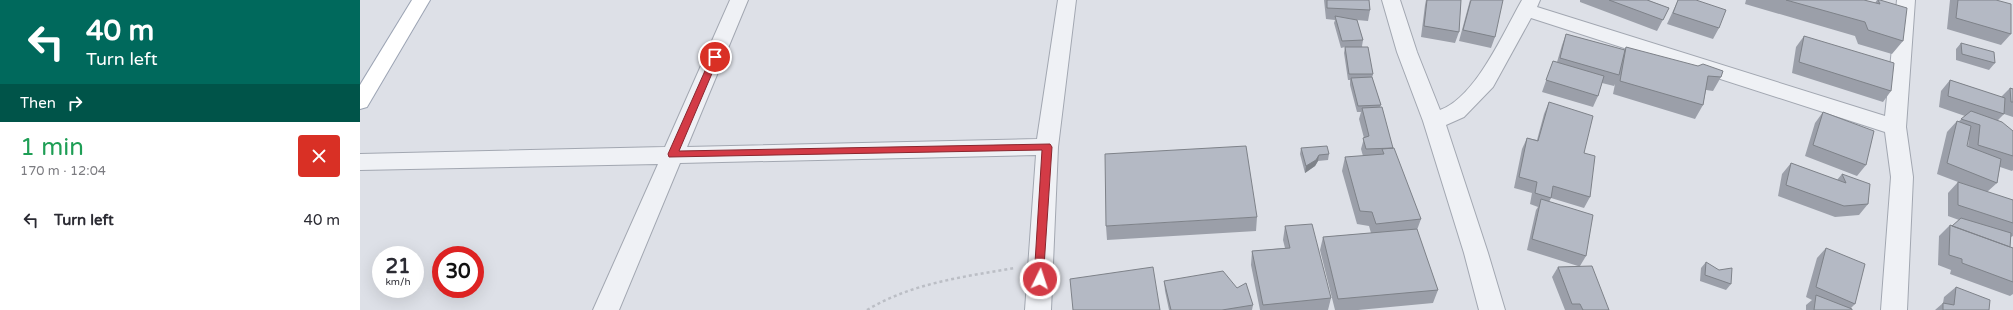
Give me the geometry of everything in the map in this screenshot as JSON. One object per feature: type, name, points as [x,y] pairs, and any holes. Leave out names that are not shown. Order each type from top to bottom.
[{"type":"main road","points":[[360,102],[421,0]]},
{"type":"street","points":[[606,310],[672,154],[740,0]]},
{"type":"street","points":[[1038,310],[1047,147],[1067,0]]},
{"type":"street","points":[[1391,0],[1407,52],[1434,121],[1476,253],[1492,310]]},
{"type":"street","points":[[1894,310],[1902,177],[1895,126],[1906,0]]},
{"type":"street","points":[[1434,121],[1458,112],[1486,82],[1529,5],[1895,126]]},
{"type":"street","points":[[360,162],[1047,147]]},
{"type":"path","points":[[866,310],[898,293],[941,282],[1040,264]]},
{"type":"building","points":[[1327,0],[1369,0],[1370,10],[1327,8]]},
{"type":"building","points":[[1427,0],[1461,0],[1459,32],[1424,26]]},
{"type":"building","points":[[1471,0],[1503,0],[1495,37],[1463,30]]},
{"type":"building","points":[[1609,0],[1647,0],[1669,8],[1663,20]]},
{"type":"building","points":[[1678,0],[1696,0],[1726,10],[1719,28],[1673,13]]},
{"type":"building","points":[[1786,0],[1864,0],[1880,4],[1878,0],[1880,0],[1907,8],[1903,41],[1868,30],[1865,22]]},
{"type":"building","points":[[1958,0],[1996,0],[2011,4],[2011,34],[1956,18]]},
{"type":"building","points":[[1335,16],[1357,20],[1363,40],[1342,41]]},
{"type":"building","points":[[1566,34],[1625,50],[1619,75],[1560,58]]},
{"type":"building","points":[[1804,36],[1894,63],[1891,91],[1799,62]]},
{"type":"building","points":[[1961,43],[1994,52],[1995,63],[1962,54]]},
{"type":"building","points":[[1345,47],[1368,47],[1373,74],[1349,74]]},
{"type":"building","points":[[1626,47],[1698,66],[1703,64],[1723,71],[1721,77],[1708,76],[1703,105],[1620,81]]},
{"type":"building","points":[[1553,61],[1604,76],[1598,96],[1546,80]]},
{"type":"building","points":[[1372,77],[1381,105],[1358,106],[1351,78]]},
{"type":"building","points":[[1950,80],[2005,98],[2004,114],[1948,96]]},
{"type":"building","points":[[2010,88],[2013,89],[2013,102],[2011,102]]},
{"type":"building","points":[[1549,102],[1593,116],[1584,153],[1595,156],[1590,197],[1553,186],[1551,198],[1535,193],[1537,182],[1519,177],[1527,138],[1538,141]]},
{"type":"building","points":[[1382,107],[1393,148],[1366,149],[1363,138],[1369,136],[1362,108]]},
{"type":"building","points":[[1971,111],[2002,122],[2013,131],[2013,156],[1978,145],[1980,125],[1961,119]]},
{"type":"building","points":[[1823,112],[1874,131],[1866,165],[1813,145]]},
{"type":"building","points":[[1957,121],[1971,126],[1967,146],[2001,159],[1997,183],[1947,163]]},
{"type":"building","points":[[1246,146],[1257,217],[1106,226],[1105,154]]},
{"type":"building","points":[[1327,146],[1329,154],[1319,155],[1316,160],[1306,166],[1301,148]]},
{"type":"building","points":[[1394,148],[1421,219],[1376,224],[1372,212],[1360,211],[1345,157],[1384,154],[1382,149]]},
{"type":"building","points":[[1791,163],[1846,183],[1842,174],[1870,184],[1868,204],[1844,206],[1786,185]]},
{"type":"building","points":[[1958,182],[2013,200],[2013,223],[1958,205]]},
{"type":"building","points":[[1541,199],[1593,215],[1586,256],[1532,239]]},
{"type":"building","points":[[1961,218],[2011,233],[2010,247],[1952,226]]},
{"type":"building","points":[[1312,224],[1331,298],[1263,305],[1252,251],[1290,248],[1285,226]]},
{"type":"building","points":[[1950,225],[2013,248],[2013,282],[1962,263],[1962,259],[1949,255]]},
{"type":"building","points":[[1417,229],[1438,290],[1338,299],[1323,237]]},
{"type":"building","points":[[1826,248],[1865,264],[1855,304],[1816,287]]},
{"type":"building","points":[[1706,262],[1719,270],[1732,268],[1731,284],[1705,275]]},
{"type":"building","points":[[1592,266],[1609,310],[1583,310],[1580,304],[1572,304],[1558,267]]},
{"type":"building","points":[[1153,267],[1160,310],[1073,310],[1070,279]]},
{"type":"building","points":[[1223,271],[1237,288],[1246,283],[1253,305],[1222,310],[1171,310],[1164,281]]},
{"type":"building","points":[[1956,287],[1990,300],[1989,310],[1943,310],[1943,303],[1954,305]]},
{"type":"building","points":[[1816,295],[1852,309],[1852,310],[1814,310]]},
{"type":"route","points":[[715,57],[672,154],[1047,147],[1040,279]]}]
